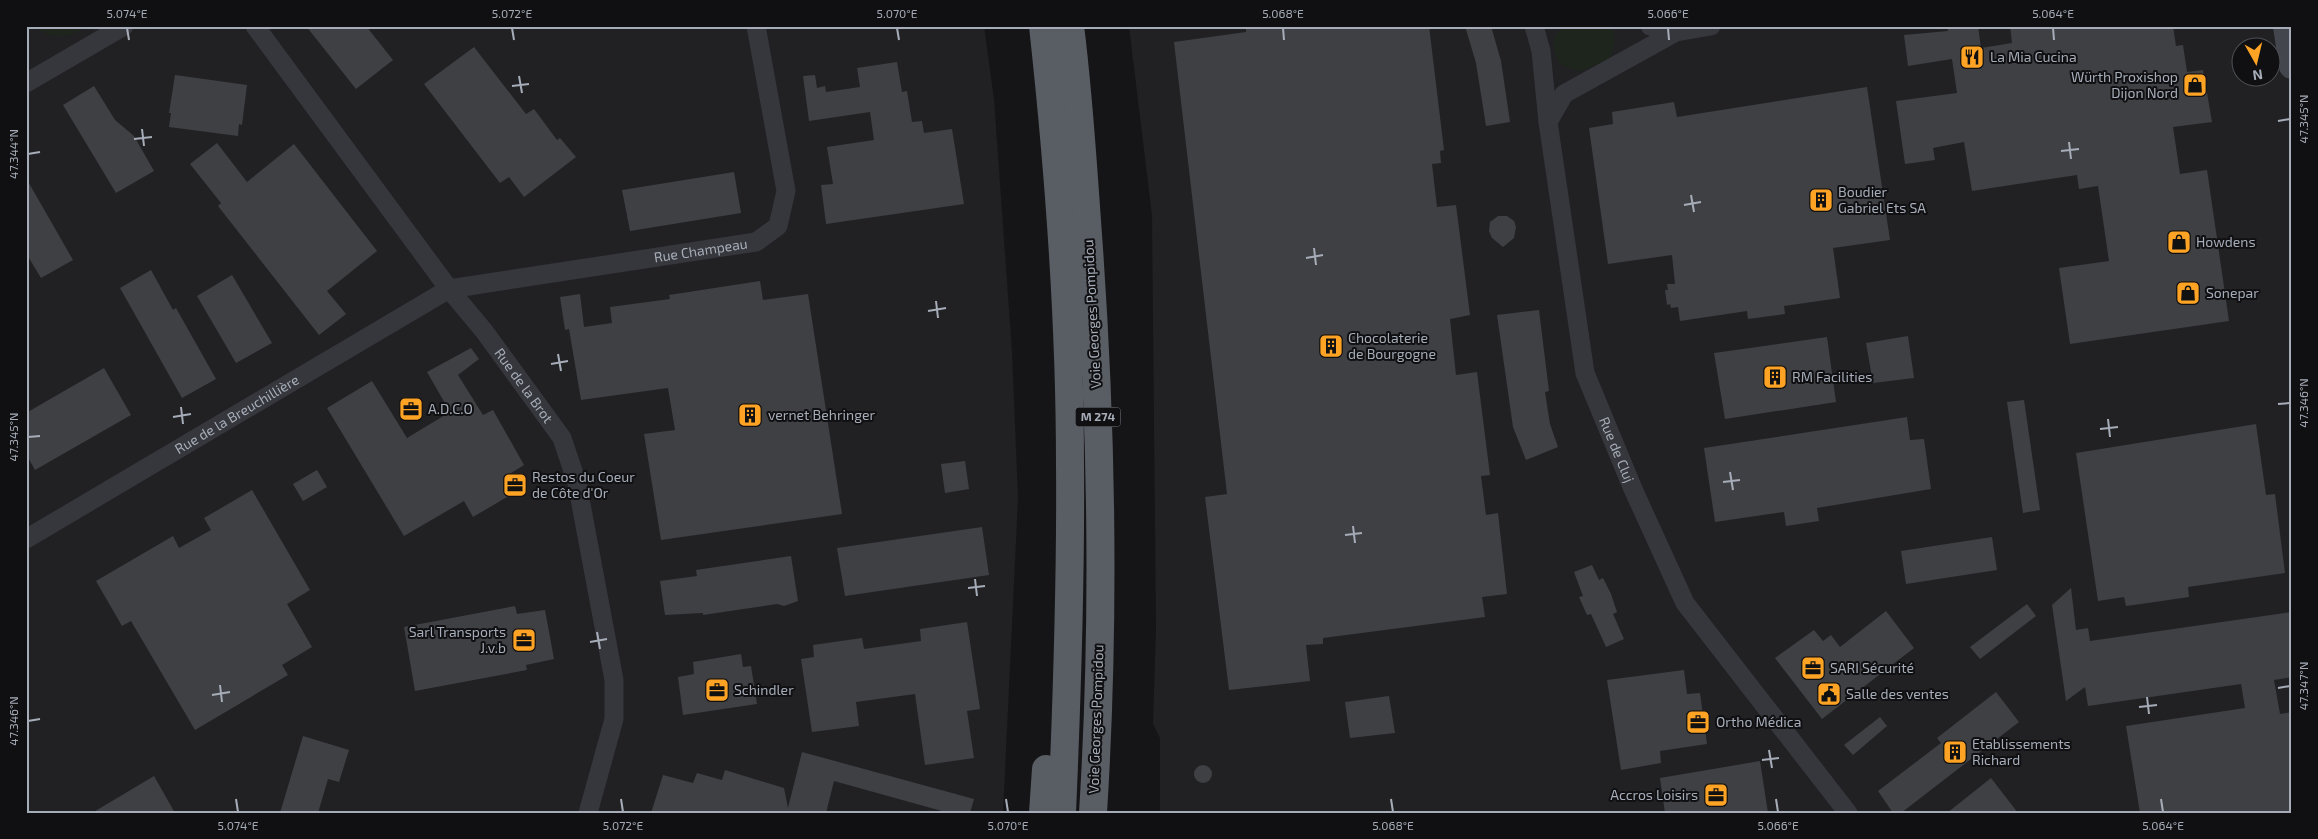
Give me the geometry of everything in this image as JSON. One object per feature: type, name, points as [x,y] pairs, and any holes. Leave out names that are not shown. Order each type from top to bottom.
[{"type":"highway","name":"Voie Georges Pompidou","points":[[1043,26],[1055,130],[1068,354],[1070,464],[1069,577],[1062,813]]},
{"type":"highway","name":"Voie Georges Pompidou","points":[[1070,26],[1081,141],[1098,410],[1101,526],[1093,812]]},
{"type":"highway","points":[[1043,813],[1056,631],[1069,577]]},
{"type":"main road","points":[[2286,26],[2292,66]]},
{"type":"street","points":[[26,83],[124,26]]},
{"type":"street","name":"Rue de la Brot","points":[[255,26],[449,289],[484,331],[558,432],[571,460],[608,644],[615,699],[614,719],[588,813]]},
{"type":"street","name":"Rue Champeau","points":[[449,289],[756,242],[778,226],[786,191],[756,26]]},
{"type":"street","name":"Rue de Cluj","points":[[1534,26],[1541,51],[1548,122],[1585,372],[1633,489],[1685,603],[1848,813]]},
{"type":"street","points":[[1650,26],[1676,32]]},
{"type":"street","points":[[1548,122],[1564,94],[1676,32],[1711,26]]},
{"type":"street","name":"Rue de la Breuchillière","points":[[26,539],[449,289]]},
{"type":"shaded area","points":[[26,26],[984,26],[994,99],[1012,351],[1018,498],[1003,813],[26,813]]},
{"type":"shaded area","points":[[32,26],[80,26],[82,29],[70,35],[57,36],[44,33]]},
{"type":"shaded area","points":[[1129,26],[2292,26],[2292,813],[1160,813],[1160,738],[1153,724],[1156,629],[1152,216]]},
{"type":"shaded area","points":[[1565,26],[1606,26],[1612,28],[1615,41],[1610,59],[1579,72],[1560,64],[1555,53],[1554,39],[1556,34]]},
{"type":"building","points":[[306,26],[366,26],[393,60],[356,89]]},
{"type":"building","name":"Chocolaterie de Bourgogne","points":[[1246,26],[1429,26],[1444,150],[1440,151],[1441,163],[1432,164],[1437,207],[1456,205],[1470,315],[1450,319],[1456,375],[1477,372],[1490,475],[1481,476],[1486,515],[1498,513],[1507,594],[1482,597],[1485,617],[1323,638],[1323,644],[1306,645],[1310,681],[1229,690],[1205,497],[1227,494],[1174,42],[1246,32]]},
{"type":"building","points":[[1465,26],[1491,26],[1501,61],[1510,122],[1486,126],[1476,63]]},
{"type":"building","points":[[1947,26],[1978,26],[1981,48],[2012,43],[2010,26],[2173,26],[2176,46],[2183,45],[2187,72],[2203,70],[2212,122],[2173,127],[2180,174],[2207,170],[2229,321],[2070,344],[2059,268],[2109,261],[2098,186],[2079,189],[2077,175],[1972,191],[1964,142],[1933,148],[1935,160],[1905,164],[1896,101],[1957,93],[1952,59],[1908,66],[1904,35],[1948,31]]},
{"type":"building","points":[[474,47],[526,114],[534,109],[557,140],[560,138],[576,157],[524,197],[509,177],[500,183],[424,84]]},
{"type":"building","points":[[897,62],[902,92],[907,91],[912,122],[922,121],[924,133],[952,129],[964,204],[826,224],[821,185],[833,184],[827,147],[874,140],[870,112],[809,121],[803,76],[815,75],[817,88],[825,86],[826,92],[860,87],[857,68]]},
{"type":"building","points":[[175,75],[247,85],[242,125],[239,124],[238,136],[169,127],[171,113],[169,113]]},
{"type":"building","points":[[94,86],[115,120],[134,136],[154,171],[116,193],[63,105]]},
{"type":"building","name":"Boudier Gabriel Ets SA","points":[[1867,87],[1890,240],[1833,248],[1840,298],[1784,306],[1785,314],[1748,319],[1747,311],[1680,321],[1678,307],[1671,308],[1670,304],[1667,305],[1665,290],[1668,290],[1667,284],[1675,284],[1672,255],[1608,264],[1589,128],[1613,124],[1612,112],[1674,102],[1677,117]]},
{"type":"building","points":[[217,143],[247,182],[294,144],[377,251],[327,291],[346,314],[319,335],[218,206],[221,203],[190,164]]},
{"type":"building","points":[[734,172],[741,213],[630,231],[622,190]]},
{"type":"building","points":[[26,178],[73,260],[41,278],[26,253]]},
{"type":"building","points":[[1498,216],[1507,216],[1514,221],[1516,227],[1514,238],[1503,247],[1492,238],[1489,231],[1490,222]]},
{"type":"building","points":[[151,270],[173,310],[176,308],[216,379],[182,398],[120,288]]},
{"type":"building","points":[[232,275],[272,343],[236,363],[197,296]]},
{"type":"building","name":"vernet Behringer","points":[[760,281],[763,300],[808,294],[842,514],[661,540],[644,434],[675,430],[668,388],[581,400],[569,329],[565,330],[560,297],[580,294],[584,327],[612,323],[610,307],[670,299],[669,295]]},
{"type":"building","points":[[1539,310],[1549,391],[1545,392],[1550,424],[1558,447],[1526,460],[1513,427],[1497,315]]},
{"type":"building","points":[[1908,336],[1914,378],[1873,383],[1866,343]]},
{"type":"building","name":"RM Facilities","points":[[1827,337],[1836,402],[1725,419],[1714,353]]},
{"type":"building","points":[[471,348],[479,359],[458,375],[483,415],[493,410],[524,465],[503,478],[512,494],[473,517],[464,501],[404,536],[327,408],[372,381],[407,438],[450,412],[427,372]]},
{"type":"building","points":[[104,368],[131,415],[35,470],[26,454],[26,413]]},
{"type":"building","points":[[2024,400],[2040,510],[2023,513],[2007,402]]},
{"type":"building","points":[[1907,417],[1910,440],[1924,439],[1931,489],[1817,508],[1819,521],[1786,526],[1784,512],[1715,522],[1704,448]]},
{"type":"building","points":[[2256,424],[2266,495],[2275,494],[2285,573],[2188,587],[2189,597],[2126,606],[2124,597],[2098,601],[2076,453]]},
{"type":"building","points":[[965,461],[969,489],[945,493],[941,464]]},
{"type":"building","points":[[317,470],[327,487],[303,501],[293,484]]},
{"type":"building","points":[[252,490],[310,590],[287,604],[312,647],[282,665],[288,675],[195,730],[131,621],[122,626],[96,581],[173,536],[179,548],[211,530],[204,518]]},
{"type":"building","points":[[982,527],[989,575],[845,596],[837,548]]},
{"type":"building","points":[[1992,537],[1997,570],[1906,584],[1901,551]]},
{"type":"building","points":[[791,556],[798,601],[784,606],[777,604],[703,615],[703,613],[665,615],[660,581],[697,576],[696,570]]},
{"type":"building","points":[[1592,565],[1599,580],[1603,578],[1611,594],[1617,612],[1613,614],[1624,639],[1606,647],[1591,614],[1587,615],[1579,597],[1583,596],[1574,572]]},
{"type":"building","points":[[2071,588],[2076,630],[2088,628],[2090,641],[2292,612],[2292,677],[2274,680],[2280,714],[2292,712],[2292,813],[2140,813],[2126,726],[2245,708],[2241,684],[2088,706],[2085,687],[2066,701],[2052,605]]},
{"type":"building","points":[[2027,604],[2036,616],[1980,659],[1970,647]]},
{"type":"building","points":[[515,606],[517,614],[545,610],[554,659],[526,665],[527,670],[415,691],[404,627]]},
{"type":"building","points":[[1886,611],[1914,648],[1822,719],[1775,658],[1814,630],[1823,641],[1831,635],[1840,647]]},
{"type":"building","points":[[967,622],[980,709],[967,711],[974,758],[925,765],[915,694],[856,702],[859,726],[812,732],[801,659],[814,657],[813,645],[862,638],[864,649],[921,641],[920,629]]},
{"type":"building","name":"Schindler","points":[[741,654],[743,667],[751,666],[757,704],[683,715],[678,677],[694,674],[693,662]]},
{"type":"building","points":[[1684,670],[1687,694],[1700,693],[1707,744],[1660,751],[1661,763],[1621,770],[1607,680]]},
{"type":"building","name":"Etablissements Richard","points":[[1996,692],[2019,722],[1901,813],[1893,813],[1878,791],[1941,743],[1937,738]]},
{"type":"building","points":[[1389,696],[1395,733],[1350,738],[1345,702]]},
{"type":"building","points":[[1880,717],[1887,726],[1853,755],[1844,745]]},
{"type":"building","points":[[303,736],[349,750],[339,782],[328,779],[318,813],[280,813]]},
{"type":"building","points":[[802,752],[974,799],[970,813],[949,813],[834,781],[826,813],[651,813],[663,775],[693,783],[697,773],[722,780],[725,770],[784,788],[788,808]]},
{"type":"building","points":[[1760,761],[1768,813],[1665,813],[1660,778]]},
{"type":"building","points":[[1203,765],[1209,768],[1212,774],[1209,780],[1203,783],[1197,780],[1194,774],[1197,768]]},
{"type":"building","points":[[154,776],[175,813],[92,813]]},
{"type":"building","points":[[1991,778],[2018,813],[1947,813]]},
{"type":"place","name":"La Mia Cucina","points":[[1972,57]]},
{"type":"place","name":"Würth Proxishop Dijon Nord","points":[[2195,85]]},
{"type":"place","name":"Boudier Gabriel Ets SA","points":[[1821,200]]},
{"type":"place","name":"Howdens","points":[[2179,242]]},
{"type":"place","name":"Sonepar","points":[[2188,293]]},
{"type":"place","name":"Chocolaterie de Bourgogne","points":[[1331,346]]},
{"type":"place","name":"RM Facilities","points":[[1775,377]]},
{"type":"place","name":"A.D.C.O","points":[[411,409]]},
{"type":"place","name":"vernet Behringer","points":[[750,415]]},
{"type":"place","name":"Restos du Coeur de Côte d'Or","points":[[515,485]]},
{"type":"place","name":"Sarl Transports J.v.b","points":[[524,640]]},
{"type":"place","name":"SARI Sécurité","points":[[1813,668]]},
{"type":"place","name":"Schindler","points":[[717,690]]},
{"type":"place","name":"Salle des ventes","points":[[1829,694]]},
{"type":"place","name":"Ortho Médica","points":[[1698,722]]},
{"type":"place","name":"Etablissements Richard","points":[[1955,752]]},
{"type":"place","name":"Accros Loisirs","points":[[1716,795]]}]
